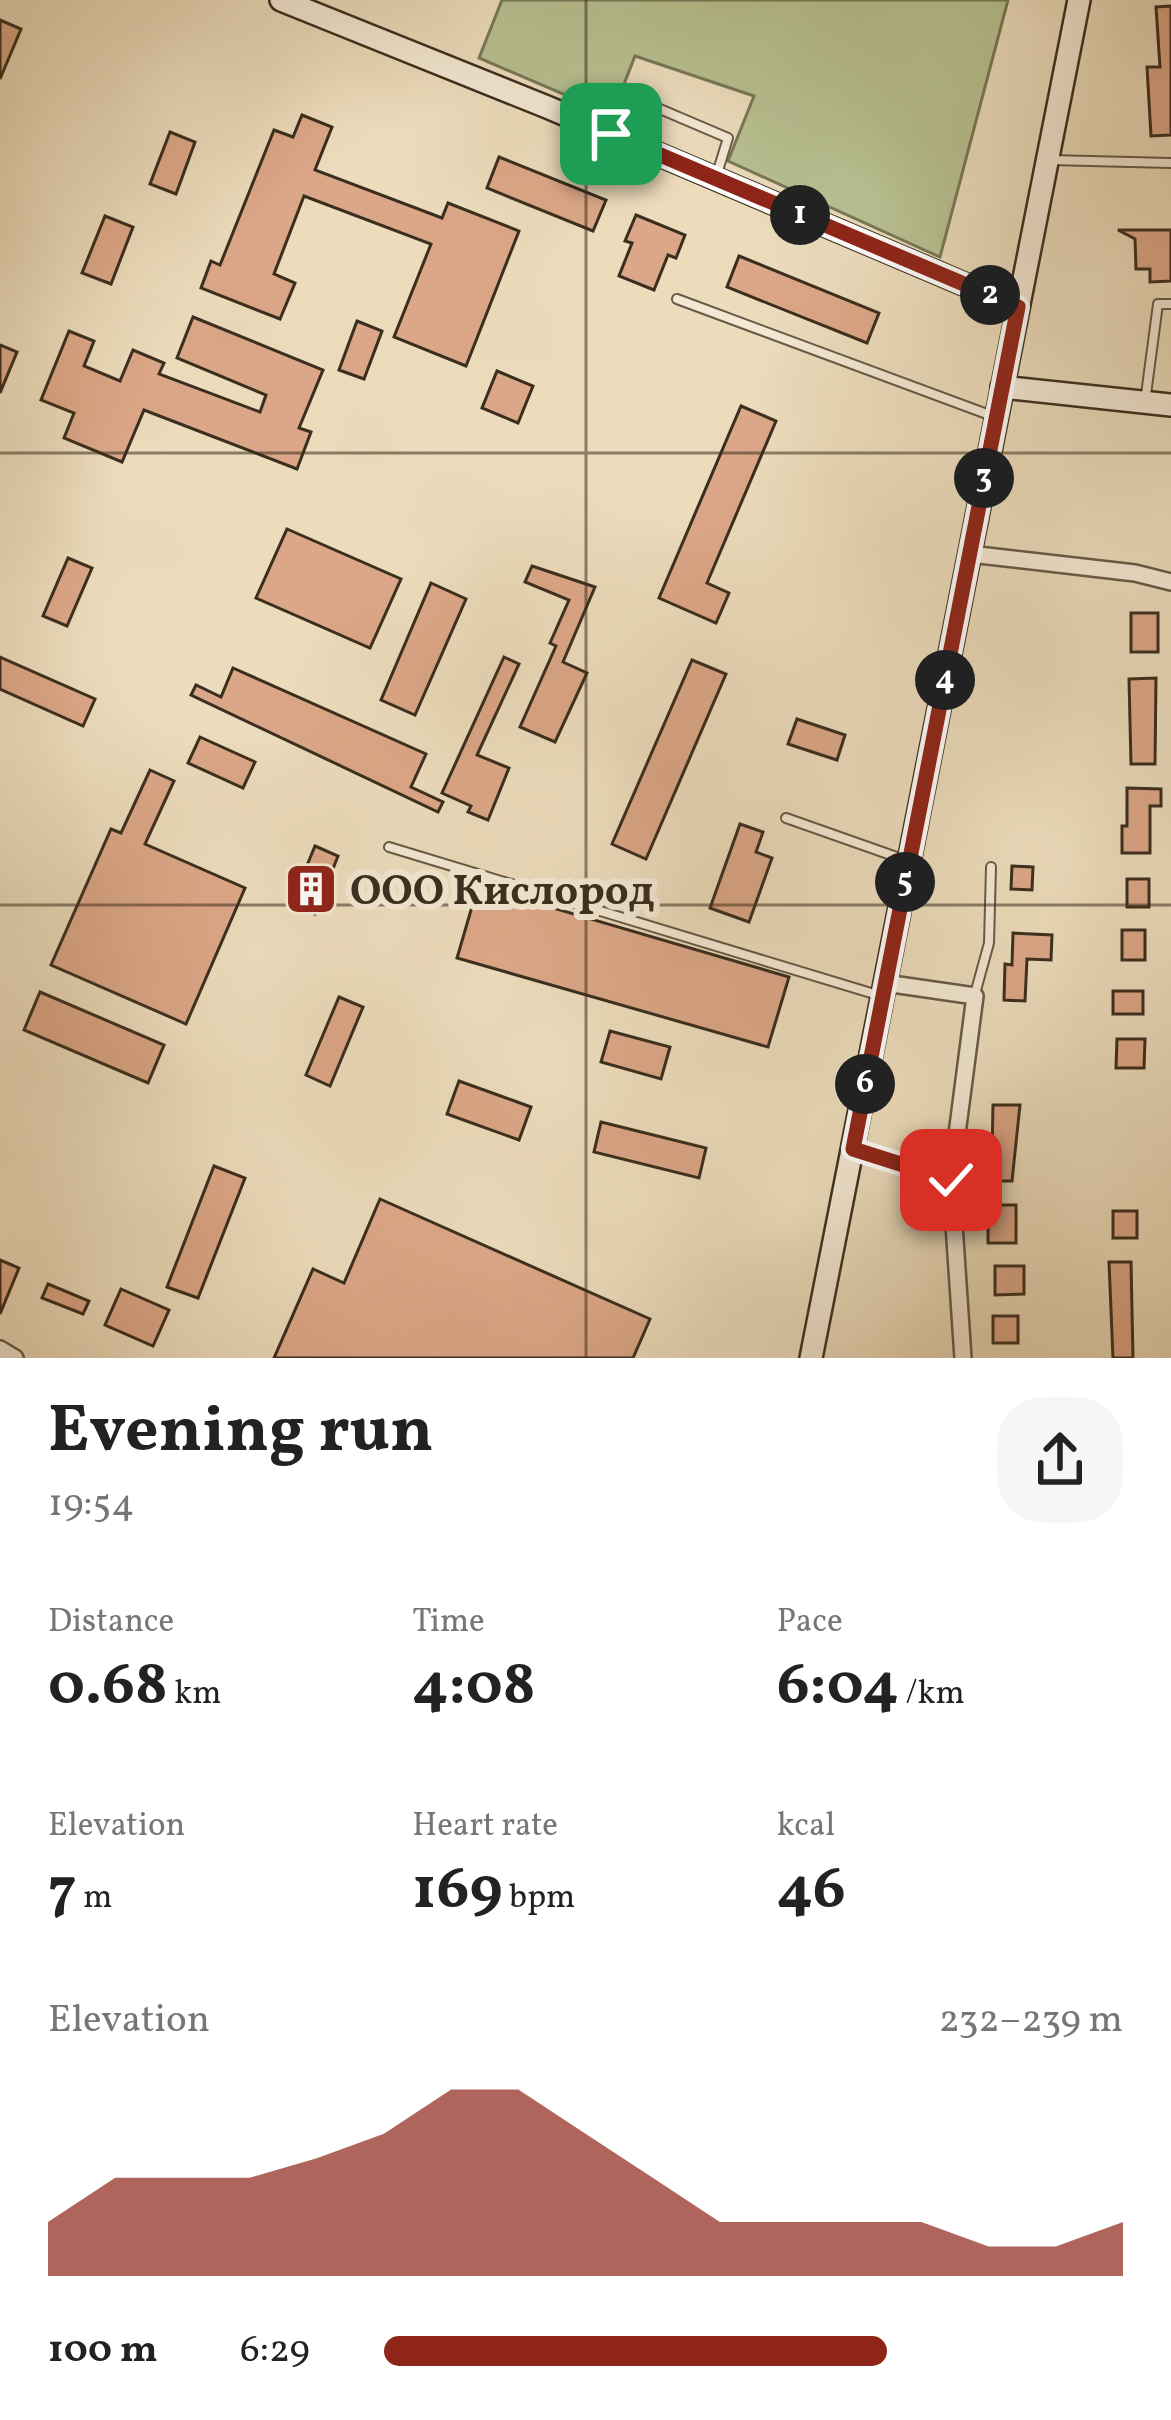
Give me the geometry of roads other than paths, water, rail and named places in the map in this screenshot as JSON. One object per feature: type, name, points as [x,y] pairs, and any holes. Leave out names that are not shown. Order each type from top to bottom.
[{"type":"main road","points":[[281,0],[1018,307]]},
{"type":"main road","points":[[811,1358],[1079,0]]},
{"type":"main road","points":[[1002,387],[1171,405]]},
{"type":"street","points":[[970,554],[1170,581]]},
{"type":"street","points":[[884,990],[975,996],[951,1180],[962,1358]]},
{"type":"street","points":[[853,1149],[951,1180]]},
{"type":"street","points":[[0,1349],[14,1358]]},
{"type":"lane","points":[[611,134],[627,95],[728,138],[715,179]]},
{"type":"lane","points":[[1047,160],[1171,163]]},
{"type":"lane","points":[[677,299],[996,417]]},
{"type":"lane","points":[[1145,402],[1158,304],[1171,304]]},
{"type":"lane","points":[[786,818],[909,861]]},
{"type":"lane","points":[[389,848],[884,990]]},
{"type":"lane","points":[[975,996],[989,943],[991,867]]},
{"type":"place","name":"ООО Кислород","points":[[311,889]]}]
